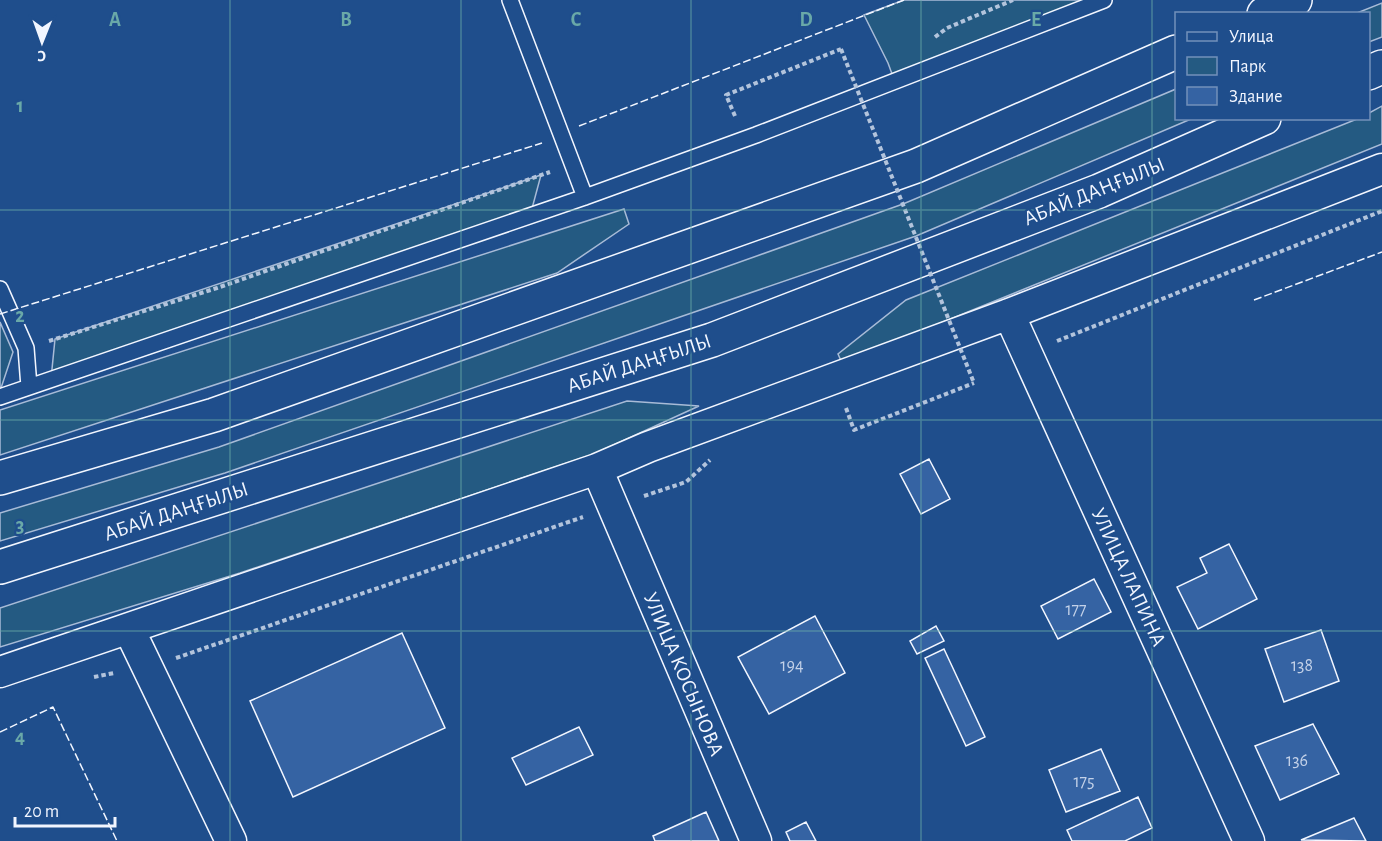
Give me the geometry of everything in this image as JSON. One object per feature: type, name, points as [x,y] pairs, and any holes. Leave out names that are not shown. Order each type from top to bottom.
[{"type":"main road","points":[[1268,12],[1295,0]]},
{"type":"main road","points":[[0,477],[214,415],[904,170],[1175,52]]},
{"type":"main road","name":"АБАЙ ДАҢҒЫЛЫ","points":[[0,567],[712,340],[1099,191],[1259,120]]},
{"type":"street","points":[[0,672],[597,469],[648,447],[1009,314],[1382,169]]},
{"type":"street","name":"УЛИЦА ЛАПИНА","points":[[1009,314],[1249,841]]},
{"type":"street","name":"УЛИЦА КОСЫНОВА","points":[[597,469],[756,841]]},
{"type":"street","points":[[129,629],[231,841]]},
{"type":"lane","points":[[510,0],[585,197]]},
{"type":"lane","points":[[0,397],[585,197],[756,135],[1104,0]]},
{"type":"lane","points":[[0,289],[26,348],[29,387]]},
{"type":"path","points":[[737,121],[726,95],[841,49],[974,383],[854,430],[844,405]]},
{"type":"path","points":[[26,348],[218,288],[572,164]]},
{"type":"path","points":[[1053,343],[1382,211]]},
{"type":"green space","points":[[904,0],[1104,0],[895,82],[864,15]]},
{"type":"green space","points":[[1382,3],[1382,37],[1370,42],[1370,12],[1360,12]]},
{"type":"green space","points":[[1175,89],[1175,120],[1189,120],[916,236],[225,473],[0,541],[0,513],[219,447],[903,204]]},
{"type":"green space","points":[[1382,106],[1382,144],[842,363],[838,354],[906,300],[1355,120],[1370,120],[1370,112]]},
{"type":"green space","points":[[541,175],[530,216],[51,379],[55,339]]},
{"type":"green space","points":[[624,209],[629,224],[557,273],[0,455],[0,410]]},
{"type":"green space","points":[[0,322],[13,352],[0,391]]},
{"type":"green space","points":[[627,401],[699,406],[594,454],[240,573],[0,647],[0,608]]},
{"type":"building","points":[[929,459],[950,499],[921,514],[900,474]]},
{"type":"building","points":[[1229,544],[1257,599],[1198,629],[1177,587],[1207,573],[1200,558]]},
{"type":"building","points":[[1094,579],[1111,612],[1058,639],[1041,606]]},
{"type":"building","points":[[815,616],[845,673],[769,714],[738,657]]},
{"type":"building","points":[[936,626],[944,641],[917,654],[910,641]]},
{"type":"building","points":[[1321,630],[1339,681],[1284,702],[1265,649]]},
{"type":"building","points":[[402,633],[445,728],[293,797],[250,701]]},
{"type":"building","points":[[944,649],[985,737],[966,746],[925,658]]},
{"type":"building","points":[[1313,724],[1339,774],[1280,800],[1255,746]]},
{"type":"building","points":[[579,727],[593,755],[526,785],[512,758]]},
{"type":"building","points":[[1101,749],[1120,791],[1066,812],[1049,770]]},
{"type":"building","points":[[1138,797],[1152,828],[1125,841],[1072,841],[1067,830]]},
{"type":"building","points":[[706,812],[719,841],[655,841],[653,836]]},
{"type":"building","points":[[1354,818],[1366,841],[1301,840]]},
{"type":"building","points":[[806,822],[816,841],[790,841],[786,832]]},
{"type":"fence","points":[[579,126],[904,0]]},
{"type":"fence","points":[[0,314],[542,143]]},
{"type":"fence","points":[[1254,300],[1382,252]]},
{"type":"fence","points":[[0,732],[53,707],[117,841]]}]
